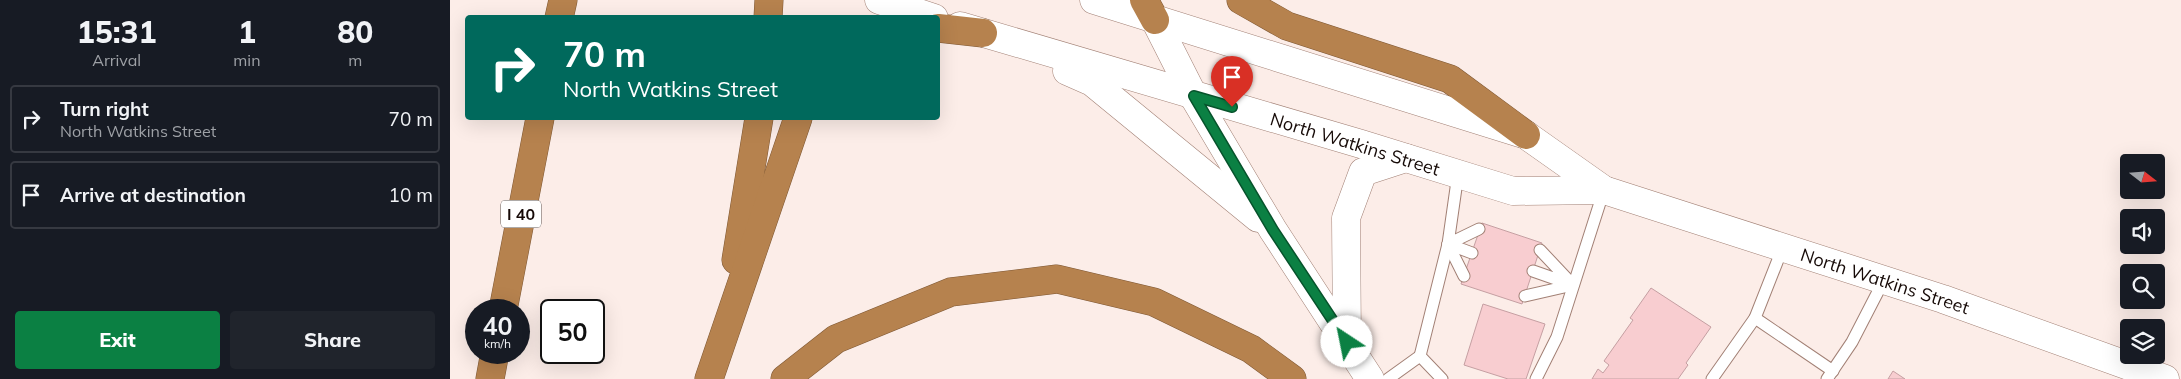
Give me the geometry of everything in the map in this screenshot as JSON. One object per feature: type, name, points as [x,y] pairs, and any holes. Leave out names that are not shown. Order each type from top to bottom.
[{"type":"highway","points":[[560,15],[563,0]]},
{"type":"highway","points":[[768,15],[769,0]]},
{"type":"highway","points":[[1241,0],[1287,26],[1450,79],[1526,134]]},
{"type":"highway","points":[[940,28],[983,34]]},
{"type":"highway","name":"I 40","points":[[505,299],[540,120]]},
{"type":"highway","points":[[723,338],[759,120]]},
{"type":"highway","points":[[709,379],[797,120]]},
{"type":"highway","points":[[785,379],[836,339],[951,292],[1057,279],[1154,302],[1251,349],[1292,379]]},
{"type":"highway","points":[[490,379],[493,364]]},
{"type":"main road","points":[[879,0],[925,15]]},
{"type":"main road","name":"North Watkins Street","points":[[1094,0],[1149,10],[1526,134],[1604,190],[1944,299],[2164,379]]},
{"type":"main road","points":[[1149,10],[1194,96],[1273,230],[1370,379]]},
{"type":"main road","name":"North Watkins Street","points":[[940,20],[1512,191],[1604,190]]},
{"type":"main road","points":[[983,34],[1092,82],[1273,230]]},
{"type":"main road","points":[[1347,342],[1346,218],[1362,172],[1406,158]]},
{"type":"lane","points":[[1388,379],[1420,356],[1448,244],[1458,174]]},
{"type":"lane","points":[[1536,379],[1557,337],[1604,190]]},
{"type":"lane","points":[[1448,244],[1479,230]]},
{"type":"lane","points":[[1448,244],[1472,253]]},
{"type":"lane","points":[[1448,244],[1464,276]]},
{"type":"lane","points":[[1712,379],[1755,318],[1783,248]]},
{"type":"lane","points":[[1540,250],[1573,285]]},
{"type":"lane","points":[[1533,271],[1573,285]]},
{"type":"lane","points":[[1755,318],[1830,375],[1852,342],[1884,280]]},
{"type":"lane","points":[[1525,296],[1573,285]]},
{"type":"lane","points":[[1420,356],[1442,379]]},
{"type":"building","points":[[1482,223],[1542,243],[1522,304],[1461,284]]},
{"type":"building","points":[[1651,288],[1711,327],[1686,363],[1688,365],[1678,379],[1592,379],[1598,369],[1603,373],[1609,365],[1604,361],[1633,320],[1630,318]]},
{"type":"building","points":[[1483,304],[1545,324],[1526,379],[1508,379],[1464,365]]},
{"type":"building","points":[[1893,371],[1905,379],[1888,379]]},
{"type":"route","points":[[1232,107],[1194,96],[1273,230],[1347,342]]}]
